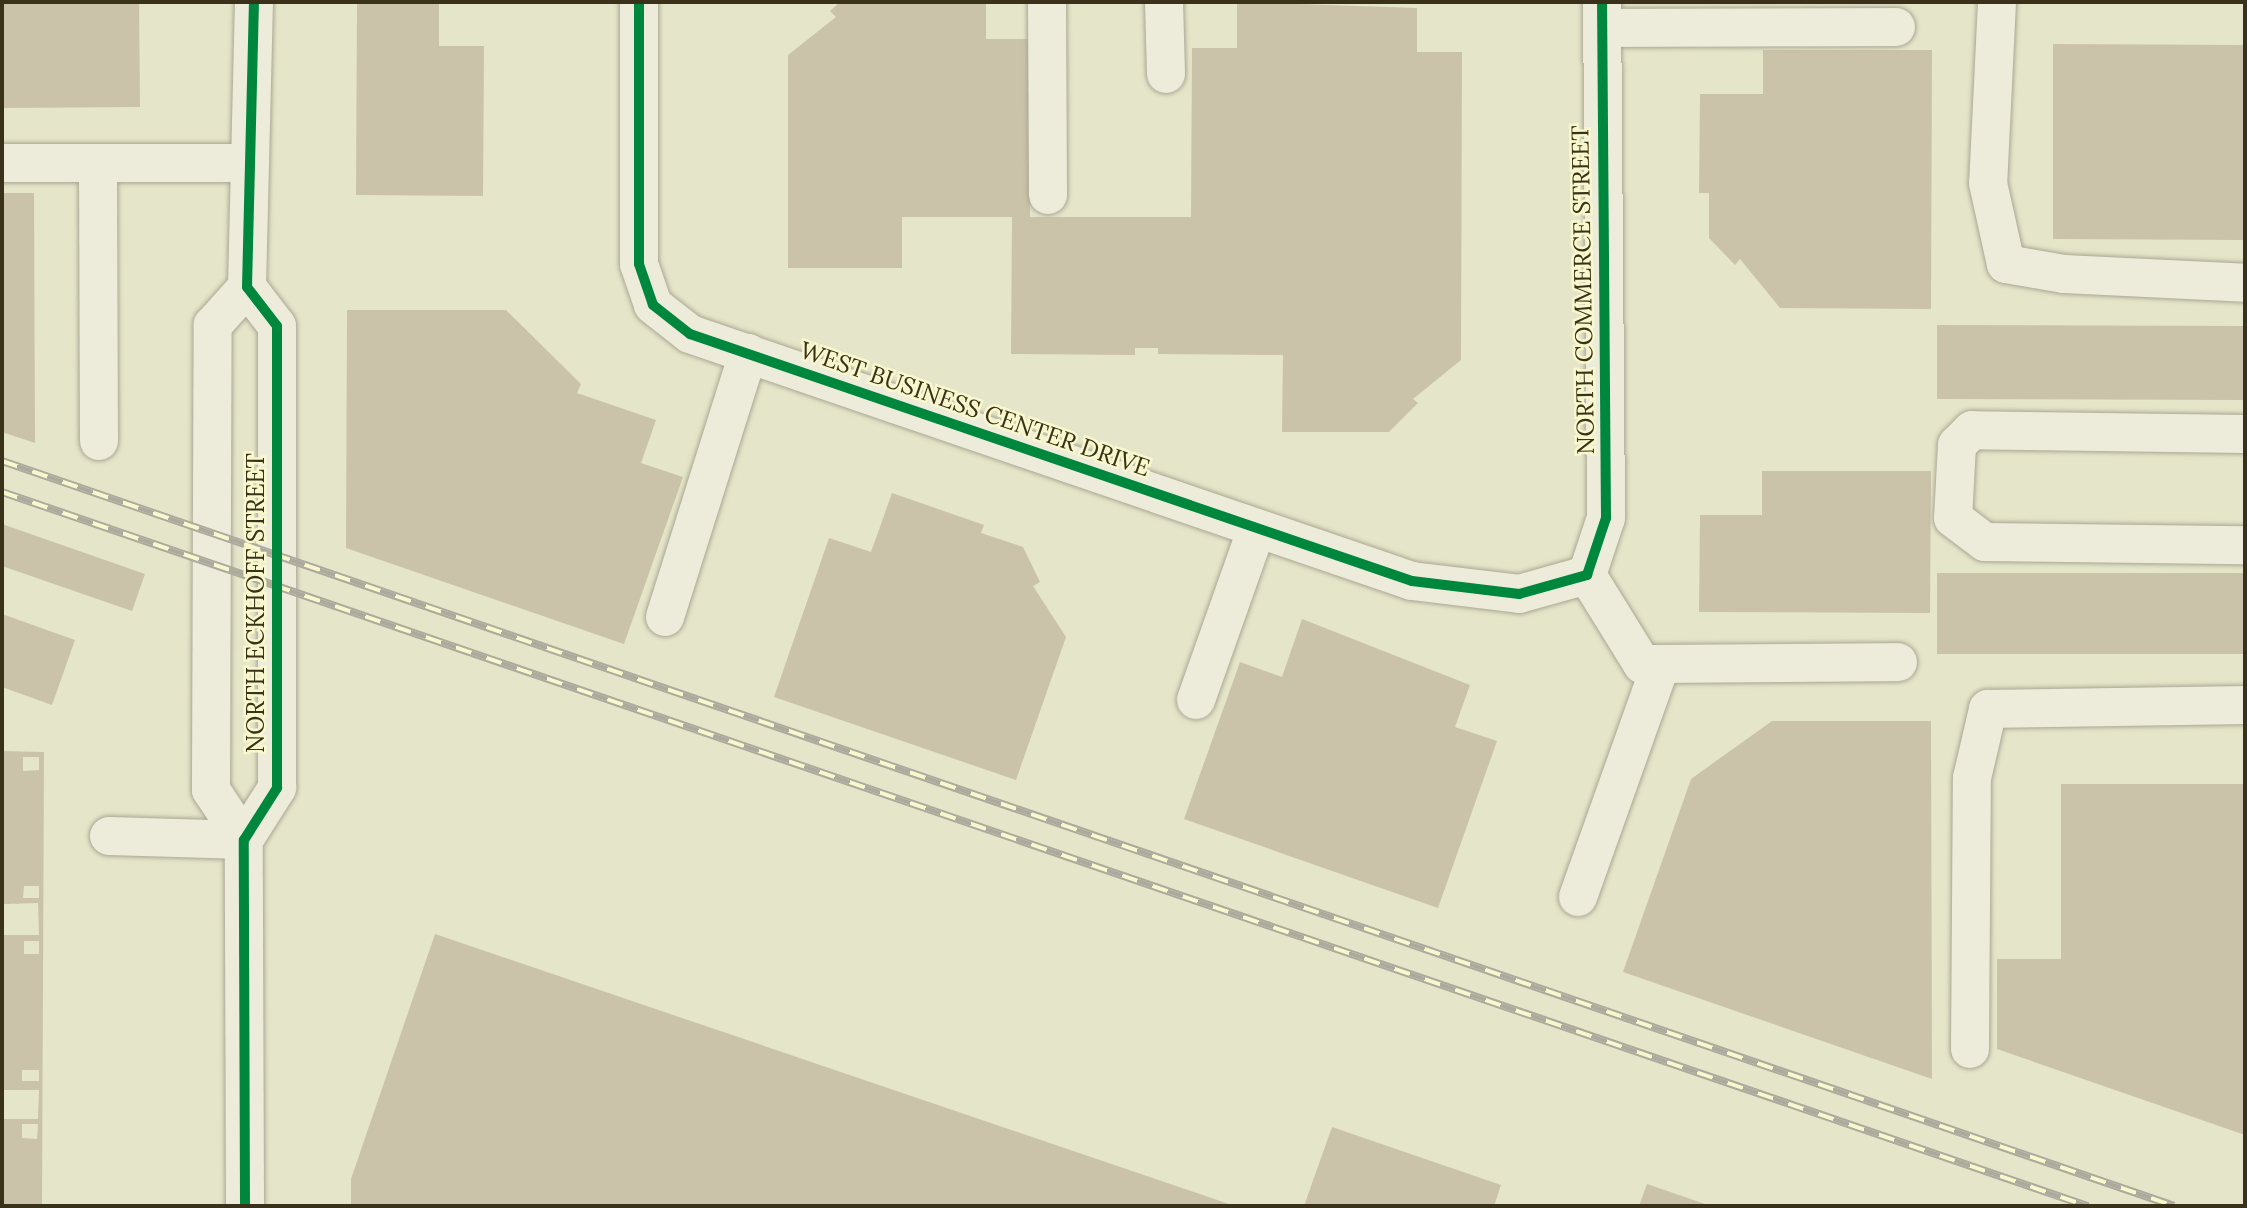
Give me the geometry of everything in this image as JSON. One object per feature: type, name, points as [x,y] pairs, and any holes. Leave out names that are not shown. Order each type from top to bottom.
[{"type":"street","points":[[247,287],[254,2]]},
{"type":"street","name":"WEST BUSINESS CENTER DRIVE","points":[[639,2],[639,264],[653,305],[690,334],[1412,581],[1519,594],[1587,575]]},
{"type":"street","points":[[1047,2],[1048,195]]},
{"type":"street","points":[[1164,2],[1166,74]]},
{"type":"street","points":[[1997,2],[1988,183],[2006,264],[2064,274],[2245,283]]},
{"type":"street","points":[[1602,15],[1896,27]]},
{"type":"street","name":"NORTH COMMERCE STREET","points":[[1587,575],[1606,518],[1602,15]]},
{"type":"street","points":[[2,163],[250,163]]},
{"type":"street","points":[[98,163],[99,441]]},
{"type":"street","name":"NORTH ECKHOFF STREET","points":[[247,287],[277,326],[277,788],[244,840],[211,790],[214,326],[247,287]]},
{"type":"street","points":[[666,617],[748,353]]},
{"type":"street","points":[[2245,434],[1972,430],[1957,445],[1953,506],[1963,531],[1985,542],[2245,545]]},
{"type":"street","points":[[1196,700],[1257,527]]},
{"type":"street","points":[[1587,575],[1642,663],[1898,662]]},
{"type":"street","points":[[1578,897],[1661,663]]},
{"type":"street","points":[[1969,1049],[1972,778],[1988,709],[2245,705]]},
{"type":"street","points":[[108,836],[244,840],[245,1206]]},
{"type":"building","points":[[2,2],[139,2],[140,107],[2,108]]},
{"type":"building","points":[[357,2],[439,2],[439,46],[484,46],[483,196],[356,195]]},
{"type":"building","points":[[840,2],[986,2],[986,39],[1030,39],[1030,217],[1191,217],[1192,48],[1237,48],[1237,2],[1417,8],[1417,52],[1462,52],[1461,360],[1413,399],[1418,403],[1389,432],[1282,432],[1283,355],[1158,354],[1158,348],[1135,348],[1135,355],[1011,354],[1012,217],[902,217],[902,268],[788,268],[788,55],[836,17],[830,11]]},
{"type":"building","points":[[2053,44],[2245,45],[2245,240],[2053,239]]},
{"type":"building","points":[[1763,50],[1932,50],[1931,309],[1780,308],[1740,259],[1735,265],[1709,238],[1709,193],[1699,193],[1700,94],[1763,94]]},
{"type":"building","points":[[2,193],[34,193],[35,443],[2,432]]},
{"type":"building","points":[[347,310],[506,310],[581,384],[577,393],[656,420],[641,463],[683,477],[624,644],[346,548]]},
{"type":"building","points":[[1937,325],[2245,326],[2245,400],[1937,399]]},
{"type":"building","points":[[1762,471],[1931,471],[1930,613],[1699,612],[1700,515],[1762,515]]},
{"type":"building","points":[[892,493],[984,525],[981,533],[1023,547],[1040,582],[1033,586],[1066,637],[1016,780],[774,697],[829,538],[871,552]]},
{"type":"building","points":[[2,524],[145,574],[132,611],[2,566]]},
{"type":"building","points":[[1937,573],[2245,573],[2245,654],[1937,654]]},
{"type":"building","points":[[2,614],[75,640],[52,705],[2,687]]},
{"type":"building","points":[[1302,619],[1470,685],[1455,727],[1497,741],[1438,908],[1184,819],[1240,662],[1282,677]]},
{"type":"building","points":[[1772,721],[1931,721],[1932,1079],[1623,972],[1691,779]]},
{"type":"building","points":[[2,751],[44,752],[42,1206],[2,1206],[2,1119],[38,1119],[39,1090],[2,1090],[2,935],[39,935],[38,903],[2,904]],"holes":[[[23,757],[39,757],[39,770],[23,771]],[[24,886],[39,886],[39,898],[23,898]],[[24,941],[39,941],[39,954],[24,954]],[[22,1070],[39,1070],[39,1081],[22,1081]],[[22,1124],[38,1124],[37,1139],[22,1138]]]},
{"type":"building","points":[[2061,784],[2245,784],[2245,1135],[1997,1049],[1997,959],[2061,959]]},
{"type":"building","points":[[435,934],[1235,1206],[351,1206],[351,1179]]},
{"type":"building","points":[[1332,1127],[1501,1185],[1494,1206],[1304,1206]]},
{"type":"building","points":[[1647,1184],[1711,1206],[1639,1206]]},
{"type":"railway","points":[[2,461],[2174,1206]]},
{"type":"railway","points":[[2,492],[2088,1206]]},
{"type":"cycle path","points":[[245,1206],[244,840],[277,788],[277,326],[247,287],[254,2]]},
{"type":"cycle path","points":[[639,2],[639,264],[653,305],[690,334],[1412,581],[1519,594],[1587,575],[1606,518],[1602,2]]}]
